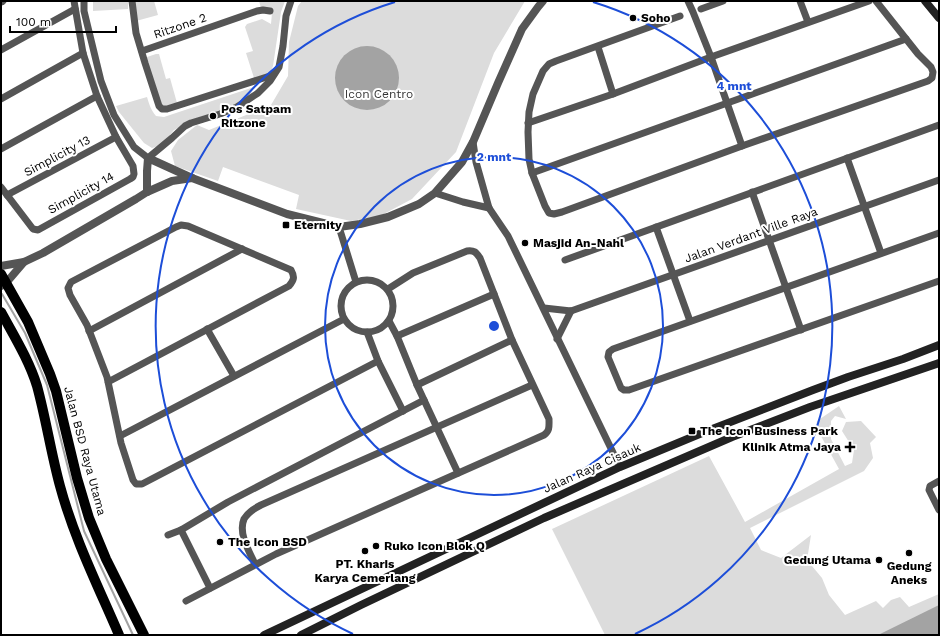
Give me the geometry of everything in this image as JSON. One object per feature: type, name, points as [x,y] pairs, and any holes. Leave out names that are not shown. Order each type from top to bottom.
[{"type":"main road","points":[[925,1],[939,18]]},
{"type":"main road","name":"Jalan BSD Raya Utama","points":[[3,281],[28,322],[50,374],[56,391],[77,478],[89,518],[108,562],[144,635]]},
{"type":"main road","points":[[1,312],[28,361],[36,385],[60,486],[71,521],[91,572],[119,635]]},
{"type":"main road","name":"Jalan Raya Cisauk","points":[[264,635],[620,467],[709,430],[813,390],[939,345]]},
{"type":"main road","points":[[301,635],[544,518],[732,437],[831,399],[939,363]]},
{"type":"street","points":[[84,1],[84,11],[100,81],[114,115],[134,147],[148,158],[192,178],[287,214],[339,227],[360,224],[388,217],[419,204],[435,193],[462,162],[473,142],[522,30],[543,1]]},
{"type":"street","points":[[132,1],[136,33],[159,106],[162,109],[167,109],[273,75]]},
{"type":"street","points":[[147,192],[148,158],[184,126],[237,107],[258,93],[270,81],[279,68],[286,16],[290,1]]},
{"type":"street","points":[[688,1],[711,57],[742,146]]},
{"type":"street","points":[[702,9],[723,1]]},
{"type":"street","points":[[800,1],[808,22]]},
{"type":"street","points":[[528,124],[869,1]]},
{"type":"street","points":[[680,16],[556,61],[549,64],[543,71],[533,94],[529,112],[529,159],[532,173],[549,213],[554,214],[928,81],[932,78],[933,72],[931,67],[918,54],[876,1]]},
{"type":"street","points":[[1,50],[75,5],[83,53],[97,96],[116,137]]},
{"type":"street","name":"Ritzone 2","points":[[142,51],[252,12],[263,10],[270,11]]},
{"type":"street","points":[[532,173],[906,39]]},
{"type":"street","points":[[598,47],[613,94]]},
{"type":"street","points":[[1,99],[83,53]]},
{"type":"street","points":[[1,149],[97,96]]},
{"type":"street","points":[[565,260],[939,125]]},
{"type":"street","name":"Simplicity 14","points":[[7,195],[33,229],[38,230],[133,177],[133,166],[116,137]]},
{"type":"street","name":"Simplicity 13","points":[[7,195],[116,137]]},
{"type":"street","points":[[473,142],[476,162],[489,208],[508,236],[620,467]]},
{"type":"street","points":[[847,158],[881,253]]},
{"type":"street","points":[[1,266],[24,262],[43,253],[147,192],[172,181],[192,178]]},
{"type":"street","name":"Jalan Verdant Ville Raya","points":[[544,308],[571,311],[939,180]]},
{"type":"street","points":[[1,187],[7,195]]},
{"type":"street","points":[[752,192],[801,330]]},
{"type":"street","points":[[435,193],[489,208]]},
{"type":"street","points":[[108,382],[289,286],[294,280],[294,274],[291,270],[188,226],[181,225],[71,282],[68,288],[68,291],[89,330],[108,382],[121,443],[133,480],[136,484],[142,484],[378,361]]},
{"type":"street","points":[[339,227],[356,282]]},
{"type":"street","points":[[656,227],[690,321]]},
{"type":"street","points":[[939,232],[613,348],[609,352],[608,357],[622,389],[629,390],[939,281]]},
{"type":"street","points":[[89,330],[242,249]]},
{"type":"street","points":[[186,601],[255,564],[547,433],[549,428],[548,419],[512,340],[480,258],[476,252],[471,250],[466,251],[413,272],[388,289]]},
{"type":"street","points":[[3,281],[24,262]]},
{"type":"street","points":[[370,279],[376,281],[383,284],[392,296],[394,305],[393,313],[389,321],[376,331],[360,332],[348,325],[344,319],[341,307],[343,295],[346,290],[356,282],[370,279]]},
{"type":"street","points":[[397,336],[494,294]]},
{"type":"street","points":[[557,339],[571,311]]},
{"type":"street","points":[[120,436],[344,319]]},
{"type":"street","points":[[389,321],[458,473]]},
{"type":"street","points":[[207,330],[234,376]]},
{"type":"street","points":[[367,332],[378,361],[403,411]]},
{"type":"street","points":[[417,385],[512,340]]},
{"type":"street","points":[[255,564],[244,538],[242,529],[245,518],[252,510],[532,385]]},
{"type":"street","points":[[168,534],[181,530],[228,502],[424,400]]},
{"type":"street","points":[[939,480],[930,486],[929,490],[939,510]]},
{"type":"street","points":[[181,530],[210,588]]},
{"type":"green space","points":[[93,1],[128,1],[128,9],[93,11]]},
{"type":"green space","points":[[135,1],[154,1],[158,15],[136,21]]},
{"type":"green space","points":[[259,1],[285,1],[281,12],[273,66],[270,73],[254,78],[246,53],[253,51],[245,27],[247,24],[262,19],[271,24],[272,13],[261,8]]},
{"type":"green space","name":"Icon Centro","points":[[302,1],[525,1],[494,53],[456,152],[412,199],[380,216],[351,221],[296,209],[299,195],[223,167],[218,181],[175,166],[171,151],[178,140],[197,125],[209,130],[271,105],[288,76],[289,42],[298,6]]},
{"type":"green space","points":[[159,54],[166,79],[170,78],[177,103],[161,110],[144,59]]},
{"type":"green space","points":[[254,87],[249,98],[224,110],[199,117],[174,130],[161,145],[152,148],[144,143],[119,112],[116,106],[147,97],[150,107],[156,116],[164,117]]},
{"type":"green space","points":[[839,406],[846,419],[835,416],[831,421],[831,439],[845,466],[852,463],[854,450],[842,431],[846,422],[861,421],[876,437],[870,443],[873,458],[864,471],[750,528],[761,550],[781,558],[811,535],[807,560],[822,578],[829,595],[845,615],[876,601],[883,608],[891,600],[900,597],[909,607],[939,594],[939,635],[605,635],[552,529],[709,456],[745,522],[839,469],[816,427],[817,421]]},
{"type":"shaded area","points":[[367,46],[385,52],[393,60],[399,78],[393,96],[385,104],[367,110],[349,104],[341,96],[335,78],[341,60],[349,52]]},
{"type":"shaded area","points":[[939,605],[939,635],[878,635]]},
{"type":"waterway","points":[[2,294],[25,333],[47,385],[84,531],[133,635]]},
{"type":"place","name":"Soho","points":[[633,18]]},
{"type":"place","name":"Pos Satpam Ritzone","points":[[213,116]]},
{"type":"place","name":"Eternity","points":[[286,225]]},
{"type":"place","name":"Masjid An-Nahl","points":[[525,243]]},
{"type":"place","name":"The Icon Business Park","points":[[692,431]]},
{"type":"place","name":"Klinik Atma Jaya","points":[[850,447]]},
{"type":"place","name":"The Icon BSD","points":[[220,542]]},
{"type":"place","name":"Ruko Icon Blok Q","points":[[376,546]]},
{"type":"place","name":"PT. Kharis Karya Cemerlang","points":[[365,551]]},
{"type":"place","name":"Gedung Aneks","points":[[909,553]]},
{"type":"place","name":"Gedung Utama","points":[[879,560]]}]
